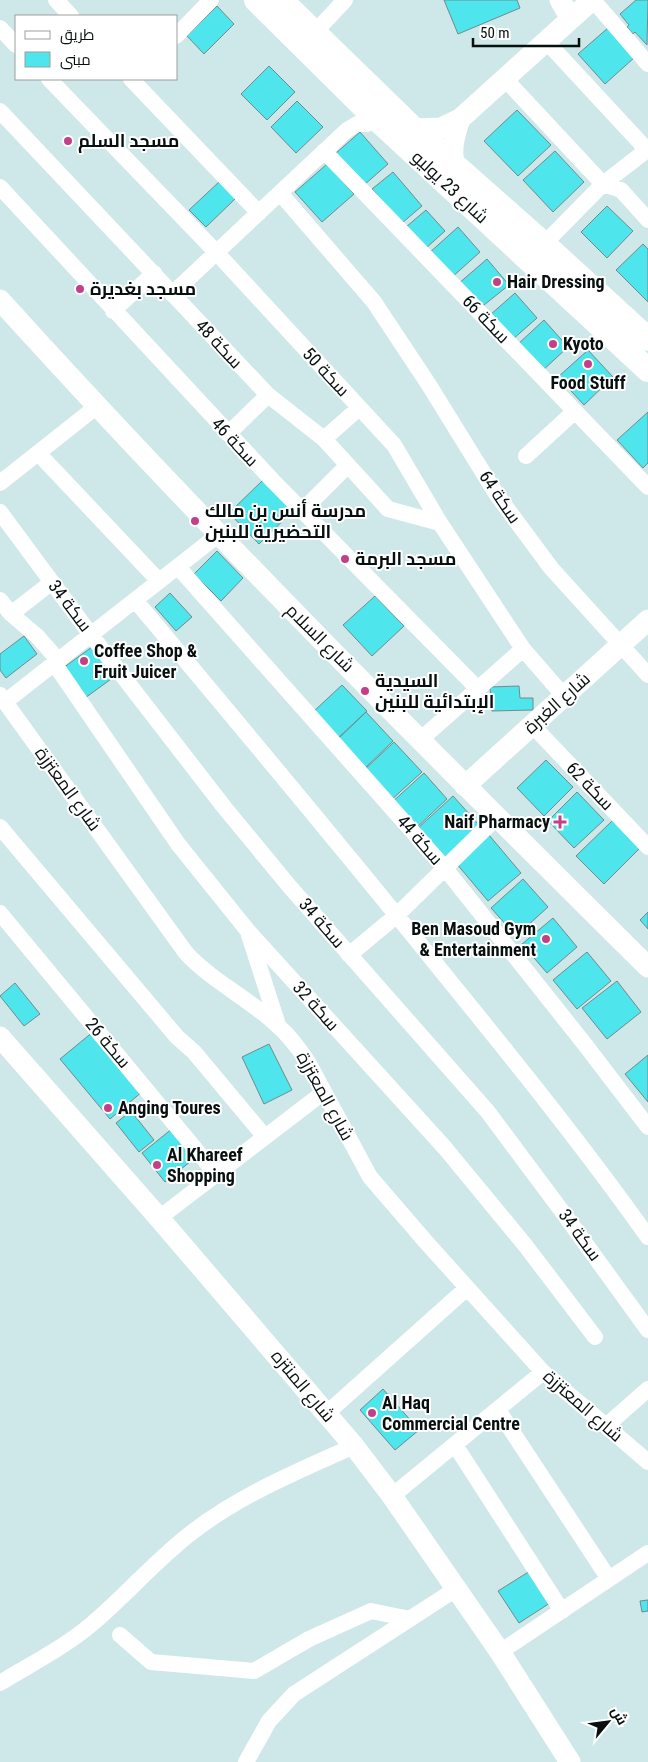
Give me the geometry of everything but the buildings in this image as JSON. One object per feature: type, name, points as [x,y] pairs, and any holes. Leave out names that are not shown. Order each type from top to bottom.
[{"type":"main road","name":"شارع 23 يوليو","points":[[256,0],[369,112],[648,370]]},
{"type":"main road","name":"شارع 23 يوليو","points":[[281,0],[414,129],[648,338]]},
{"type":"street","points":[[56,0],[70,15]]},
{"type":"street","points":[[178,34],[212,0]]},
{"type":"street","points":[[315,32],[345,0]]},
{"type":"street","points":[[560,0],[572,19]]},
{"type":"street","points":[[414,129],[441,128],[460,119],[592,0],[648,64]]},
{"type":"street","points":[[0,28],[15,44]]},
{"type":"street","points":[[544,244],[603,184],[647,149],[546,41]]},
{"type":"street","points":[[335,78],[350,109],[351,118],[347,130]]},
{"type":"street","points":[[504,79],[603,184],[621,190],[648,220]]},
{"type":"street","name":"سكة 50","points":[[50,80],[216,252],[394,445],[440,524],[523,649],[564,696]]},
{"type":"street","points":[[133,80],[259,213]]},
{"type":"street","name":"سكة 48","points":[[0,110],[268,395],[324,439],[388,509],[440,524]]},
{"type":"street","points":[[172,294],[347,130],[357,124],[367,124],[369,112]]},
{"type":"street","points":[[454,165],[452,140],[460,119]]},
{"type":"street","name":"سكة 66","points":[[324,151],[648,487]]},
{"type":"street","name":"سكة 46","points":[[0,187],[228,434],[478,689]]},
{"type":"street","name":"سكة 64","points":[[280,193],[374,302],[429,385],[497,494],[551,568],[648,675]]},
{"type":"street","points":[[114,310],[154,273]]},
{"type":"street","name":"شارع السلام","points":[[0,300],[96,407],[218,535],[465,786],[648,967]]},
{"type":"street","points":[[228,434],[268,395]]},
{"type":"street","points":[[0,483],[96,407]]},
{"type":"street","points":[[324,439],[360,408]]},
{"type":"street","points":[[526,456],[575,411]]},
{"type":"street","points":[[38,453],[159,582]]},
{"type":"street","points":[[302,511],[348,465]]},
{"type":"street","name":"سكة 34","points":[[0,512],[91,635],[224,807],[290,887],[488,1112],[648,1330]]},
{"type":"street","points":[[3,698],[56,662],[218,535]]},
{"type":"street","name":"سكة 44","points":[[178,567],[444,867],[648,1127]]},
{"type":"street","points":[[0,600],[11,614],[52,582]]},
{"type":"street","points":[[135,600],[397,915],[512,1059],[618,1195],[648,1237]]},
{"type":"street","name":"سكة 32","points":[[11,614],[38,636],[178,844],[248,931],[445,1148],[525,1245],[595,1337]]},
{"type":"street","name":"شارع الغبرة","points":[[465,786],[648,620]]},
{"type":"street","points":[[420,740],[523,649]]},
{"type":"street","name":"شارع المعتززة","points":[[3,698],[186,953],[201,969],[278,1025],[296,1044],[308,1062],[370,1177],[543,1372],[648,1462]]},
{"type":"street","name":"سكة 62","points":[[532,725],[648,847]]},
{"type":"street","points":[[350,954],[397,915],[497,817]]},
{"type":"street","points":[[0,827],[177,1037],[194,1052],[265,1136]]},
{"type":"street","name":"سكة 26","points":[[0,913],[216,1174]]},
{"type":"street","points":[[248,931],[278,1025]]},
{"type":"street","name":"شارع المنتزه","points":[[0,1037],[159,1218],[354,1446],[392,1496],[500,1652],[570,1762]]},
{"type":"street","points":[[159,1218],[324,1092]]},
{"type":"street","points":[[327,1413],[467,1288]]},
{"type":"street","points":[[392,1496],[543,1372]]},
{"type":"street","points":[[606,1426],[648,1388]]},
{"type":"street","points":[[498,1410],[609,1579]]},
{"type":"street","points":[[455,1445],[562,1611]]},
{"type":"street","points":[[0,1682],[66,1644],[93,1623],[156,1563],[191,1533],[269,1484],[354,1446]]},
{"type":"street","points":[[500,1652],[648,1553]]},
{"type":"street","points":[[246,1762],[269,1721],[294,1694],[456,1589]]},
{"type":"street","points":[[120,1635],[150,1662],[254,1671],[309,1639],[371,1610],[410,1619]]},
{"type":"place","name":"مسجد السلم","points":[[68,141]]},
{"type":"place","name":"Hair Dressing","points":[[497,282]]},
{"type":"place","name":"مسجد بغديرة","points":[[80,289]]},
{"type":"place","name":"Kyoto","points":[[553,344]]},
{"type":"place","name":"Food Stuff","points":[[588,364]]},
{"type":"place","name":"مدرسة أنس بن مالك التحضيرية للبنين","points":[[195,521]]},
{"type":"place","name":"مسجد البرمة","points":[[345,559]]},
{"type":"place","name":"Coffee Shop & Fruit Juicer","points":[[84,661]]},
{"type":"place","name":"السيدية الإبتدائية للبنين","points":[[365,691]]},
{"type":"place","name":"Naif Pharmacy","points":[[560,822]]},
{"type":"place","name":"Ben Masoud Gym & Entertainment","points":[[546,939]]},
{"type":"place","name":"Anging Toures","points":[[108,1108]]},
{"type":"place","name":"Al Khareef Shopping","points":[[157,1165]]},
{"type":"place","name":"Al Haq Commercial Centre","points":[[372,1413]]}]
